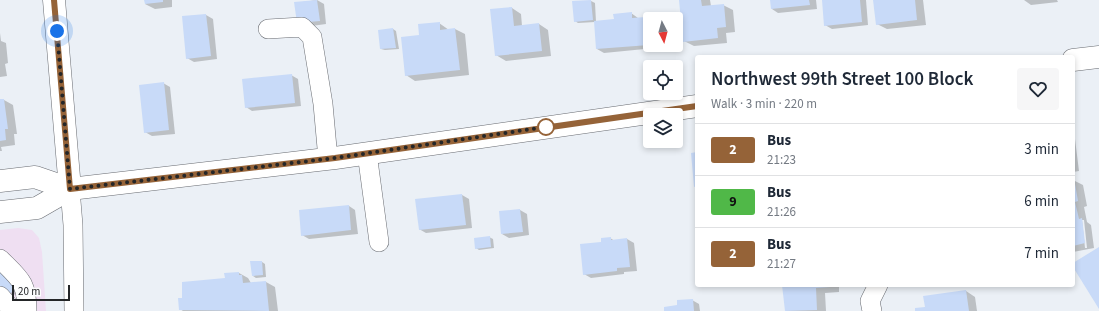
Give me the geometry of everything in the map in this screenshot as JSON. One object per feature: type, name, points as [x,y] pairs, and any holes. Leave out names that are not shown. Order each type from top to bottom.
[{"type":"main road","points":[[54,0],[70,189]]},
{"type":"main road","points":[[1075,60],[1099,57]]},
{"type":"main road","points":[[0,212],[37,208],[70,189],[328,159],[695,106]]},
{"type":"main road","points":[[0,181],[35,177],[70,189]]},
{"type":"street","points":[[268,30],[302,27],[312,36],[323,104],[328,159]]},
{"type":"street","points":[[368,153],[379,242]]},
{"type":"street","points":[[70,189],[73,225],[74,311]]},
{"type":"street","points":[[0,259],[22,280],[27,294],[12,307]]},
{"type":"street","points":[[872,311],[870,301],[877,287]]},
{"type":"shaded area","points":[[18,228],[32,230],[39,238],[42,252],[46,311],[0,311],[0,230]]},
{"type":"building","points":[[144,0],[163,0],[163,2],[145,4]]},
{"type":"building","points":[[317,0],[320,21],[297,23],[294,2]]},
{"type":"building","points":[[591,0],[593,20],[574,22],[572,1]]},
{"type":"building","points":[[679,0],[701,0],[702,6],[724,4],[726,27],[717,28],[718,38],[683,42],[683,12],[680,12]]},
{"type":"building","points":[[770,0],[809,0],[810,5],[771,9]]},
{"type":"building","points":[[822,0],[860,0],[862,22],[824,26]]},
{"type":"building","points":[[873,0],[915,0],[917,20],[876,25]]},
{"type":"building","points":[[512,7],[514,26],[539,23],[542,51],[495,56],[490,9]]},
{"type":"building","points":[[632,12],[632,18],[643,17],[643,45],[596,49],[594,21],[614,19],[613,14]]},
{"type":"building","points":[[206,14],[211,56],[186,59],[182,16]]},
{"type":"building","points":[[440,22],[440,30],[455,28],[460,70],[405,76],[401,37],[419,35],[418,24]]},
{"type":"building","points":[[393,28],[396,48],[380,49],[378,30]]},
{"type":"building","points":[[292,74],[295,103],[245,108],[242,79]]},
{"type":"building","points":[[164,82],[169,130],[144,133],[139,85]]},
{"type":"building","points":[[0,99],[4,99],[8,129],[5,129],[6,140],[0,141]]},
{"type":"building","points":[[695,152],[694,187],[691,153]]},
{"type":"building","points":[[1075,184],[1078,201],[1075,202]]},
{"type":"building","points":[[462,194],[466,225],[419,230],[415,199]]},
{"type":"building","points":[[1075,202],[1079,219],[1082,218],[1085,243],[1075,246]]},
{"type":"building","points":[[349,205],[351,230],[301,236],[299,210]]},
{"type":"building","points":[[520,209],[523,232],[501,234],[499,211]]},
{"type":"building","points":[[490,236],[491,247],[475,249],[474,238]]},
{"type":"building","points":[[611,237],[611,240],[627,238],[630,267],[617,268],[617,271],[583,275],[580,244],[601,242],[601,238]]},
{"type":"building","points":[[1099,247],[1099,309],[1075,270],[1075,262]]},
{"type":"building","points":[[250,261],[262,261],[263,275],[252,276]]},
{"type":"building","points":[[0,271],[17,287],[8,296],[0,287]]},
{"type":"building","points":[[239,272],[239,275],[242,275],[243,283],[266,281],[269,311],[179,310],[178,298],[182,298],[182,282],[225,278],[224,273]]},
{"type":"building","points":[[782,287],[830,287],[816,288],[817,310],[785,311]]},
{"type":"building","points":[[966,290],[969,311],[915,311],[915,308],[925,307],[923,296]]},
{"type":"building","points":[[693,299],[694,311],[664,311],[664,307],[677,305],[677,300]]},
{"type":"bus line","name":"2","points":[[54,0],[70,189],[335,158],[695,106]]},
{"type":"route","points":[[57,31],[70,189],[335,158],[546,127]]}]
